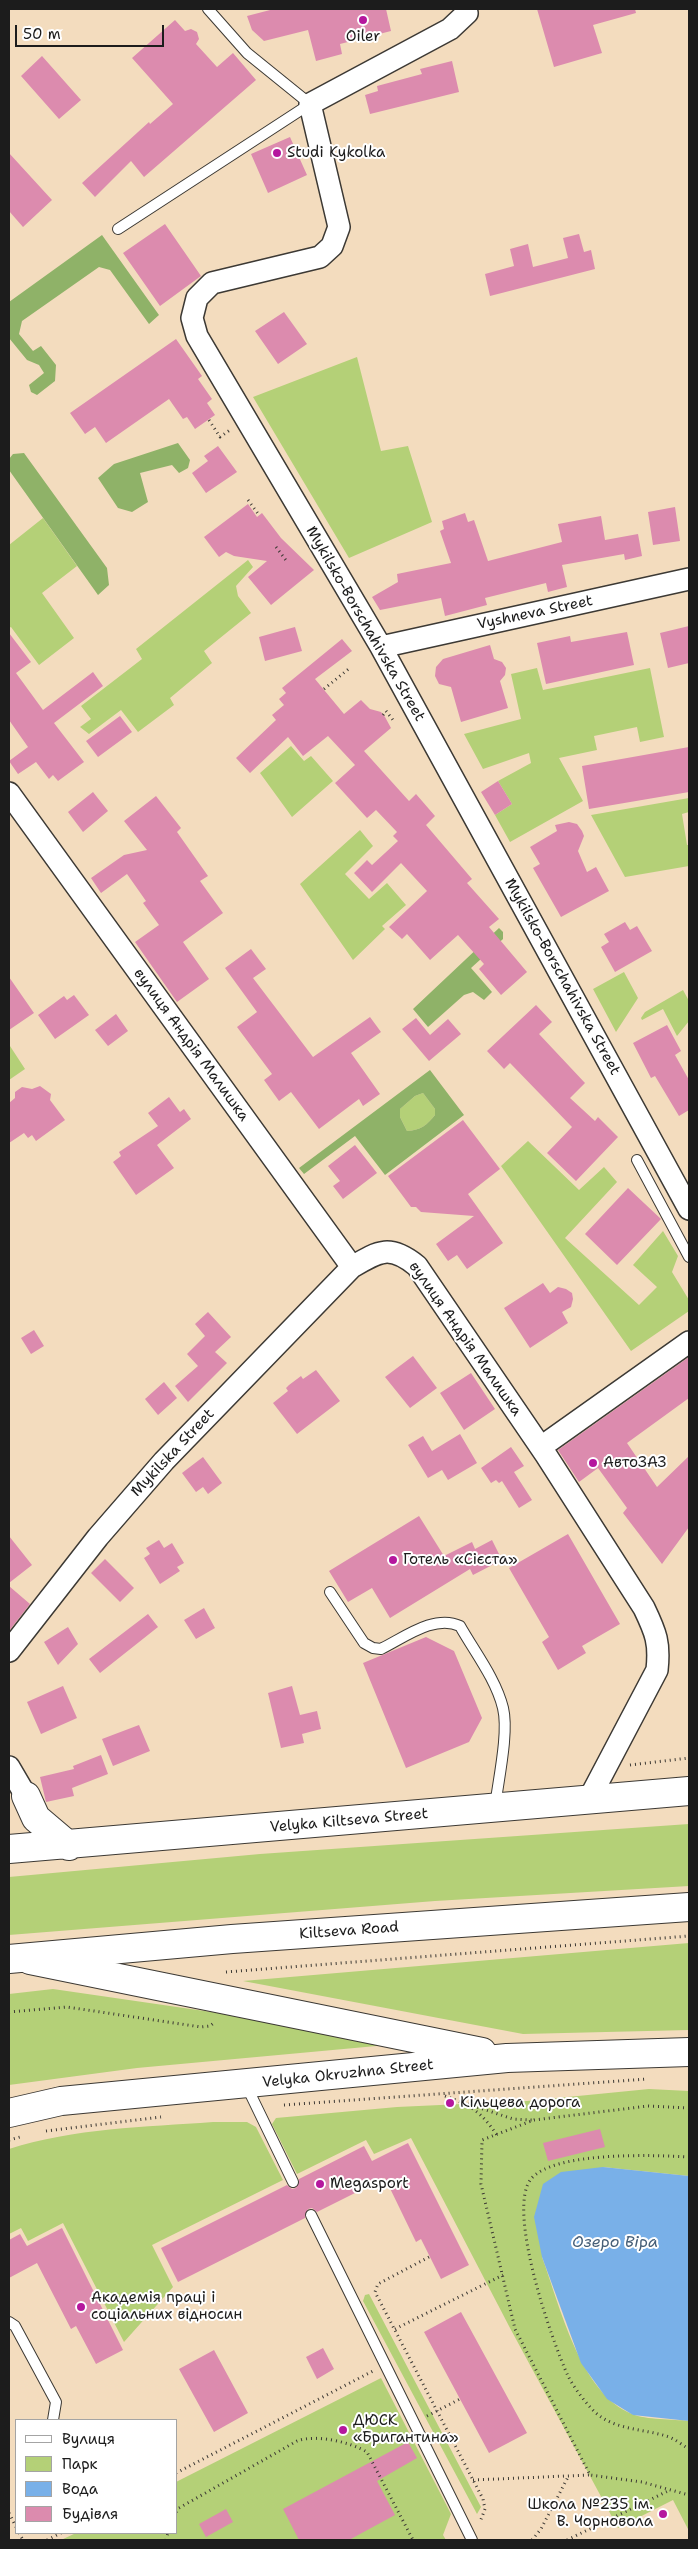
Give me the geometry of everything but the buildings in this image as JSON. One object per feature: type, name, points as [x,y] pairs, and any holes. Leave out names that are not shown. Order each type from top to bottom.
[{"type":"main road","name":"Velyka Kiltseva Street","points":[[9,1849],[69,1846],[689,1791]]},
{"type":"main road","points":[[21,1796],[36,1818],[69,1846]]},
{"type":"main road","name":"Kiltseva Road","points":[[14,1958],[232,1939],[689,1907]]},
{"type":"main road","points":[[14,1958],[507,2058]]},
{"type":"main road","name":"Velyka Okruzhna Street","points":[[9,2113],[61,2101],[251,2096],[507,2058],[689,2052]]},
{"type":"street","points":[[310,104],[450,29],[467,14],[466,9]]},
{"type":"street","name":"Mykilsko-Borschahivska Street","points":[[310,104],[339,227],[332,246],[320,257],[212,282],[197,298],[192,318],[197,336],[381,647],[689,1208]]},
{"type":"street","name":"Vyshneva Street","points":[[381,647],[689,579]]},
{"type":"street","name":"вулиця Андрія Малишка","points":[[9,793],[352,1267],[376,1253],[391,1251],[403,1255],[417,1266],[541,1447],[644,1608],[655,1630],[660,1648],[657,1670],[588,1801]]},
{"type":"street","name":"Mykilska Street","points":[[9,1651],[98,1537],[164,1460],[352,1267]]},
{"type":"street","points":[[541,1447],[689,1342]]},
{"type":"street","points":[[9,1766],[21,1796]]},
{"type":"lane","points":[[118,230],[310,104],[247,53],[208,9]]},
{"type":"lane","points":[[637,1160],[689,1257]]},
{"type":"lane","points":[[655,1194],[671,1176]]},
{"type":"lane","points":[[330,1592],[364,1643],[373,1648],[381,1649],[438,1621],[450,1621],[460,1626],[494,1686],[503,1708],[505,1725],[494,1809]]},
{"type":"lane","points":[[251,2096],[293,2182]]},
{"type":"lane","points":[[310,2215],[472,2539]]},
{"type":"lane","points":[[9,2322],[15,2326],[56,2402],[53,2419]]},
{"type":"path","points":[[209,420],[220,437]]},
{"type":"path","points":[[248,500],[259,515]]},
{"type":"path","points":[[276,547],[288,563]]},
{"type":"path","points":[[324,690],[351,667]]},
{"type":"path","points":[[383,714],[386,711],[393,720]]},
{"type":"path","points":[[625,1765],[689,1758]]},
{"type":"path","points":[[226,1972],[689,1936]]},
{"type":"path","points":[[9,2012],[67,2007],[202,2026],[210,2026],[215,2022],[216,2017]]},
{"type":"path","points":[[251,2096],[653,2078]]},
{"type":"path","points":[[445,2096],[513,2120],[534,2120],[648,2106],[689,2108]]},
{"type":"path","points":[[468,2104],[485,2118],[497,2134]]},
{"type":"path","points":[[38,2132],[170,2116]]},
{"type":"path","points":[[534,2120],[482,2140],[481,2184],[515,2329],[590,2475]]},
{"type":"path","points":[[9,2140],[28,2134]]},
{"type":"path","points":[[689,2158],[662,2155],[598,2157],[550,2166],[531,2179],[523,2202],[526,2244],[550,2327],[569,2377],[591,2408],[619,2427],[668,2436],[689,2449]]},
{"type":"path","points":[[430,2257],[378,2284],[375,2292],[483,2499],[485,2509],[472,2539]]},
{"type":"path","points":[[395,2330],[503,2275]]},
{"type":"path","points":[[178,2472],[385,2364]]},
{"type":"path","points":[[414,2423],[460,2399]]},
{"type":"path","points":[[178,2508],[297,2441],[307,2437],[316,2438],[358,2446],[367,2452],[413,2540]]},
{"type":"path","points":[[473,2480],[590,2475],[642,2482],[689,2495]]},
{"type":"path","points":[[532,2540],[541,2529],[568,2476]]},
{"type":"path","points":[[567,2540],[670,2490]]},
{"type":"path","points":[[9,2513],[15,2525]]},
{"type":"green space","points":[[102,235],[159,315],[149,324],[110,270],[99,267],[22,321],[19,334],[33,351],[41,346],[56,365],[55,381],[37,395],[31,392],[29,385],[44,373],[39,365],[27,360],[9,338],[9,302]]},
{"type":"green space","points":[[357,357],[381,451],[408,446],[432,522],[349,558],[253,397]]},
{"type":"green space","points":[[178,443],[190,460],[188,468],[179,473],[172,465],[140,473],[148,502],[132,512],[118,508],[98,478],[114,464]]},
{"type":"green space","points":[[24,453],[107,568],[109,585],[98,595],[9,470],[9,459],[13,454]]},
{"type":"green space","points":[[43,518],[77,566],[42,593],[74,638],[39,665],[11,627],[9,628],[9,545]]},
{"type":"green space","points":[[248,560],[253,567],[236,586],[238,596],[251,613],[204,651],[212,663],[170,698],[174,705],[138,732],[121,710],[89,734],[80,727],[91,719],[81,706],[142,659],[136,649]]},
{"type":"green space","points":[[537,668],[543,690],[650,668],[664,737],[640,742],[637,727],[594,736],[597,750],[559,758],[583,801],[510,842],[495,815],[512,804],[498,781],[531,763],[529,753],[483,769],[464,734],[521,719],[511,674]]},
{"type":"green space","points":[[291,746],[304,761],[311,756],[333,781],[292,817],[260,773]]},
{"type":"green space","points":[[689,798],[689,812],[682,814],[687,845],[689,845],[689,866],[625,877],[591,815]]},
{"type":"green space","points":[[360,830],[373,846],[345,874],[369,899],[387,883],[406,905],[382,926],[385,929],[353,960],[300,884]]},
{"type":"green space","points":[[499,928],[503,932],[503,939],[471,968],[492,992],[484,1000],[473,992],[464,995],[428,1027],[413,1009]]},
{"type":"green space","points":[[624,972],[638,998],[616,1032],[593,989]]},
{"type":"green space","points":[[683,990],[689,1001],[689,1021],[677,1036],[663,1009],[642,1020],[641,1018],[645,1012]]},
{"type":"green space","points":[[9,1047],[25,1069],[9,1080]]},
{"type":"green space","points":[[430,1070],[464,1115],[385,1175],[355,1136],[304,1174],[299,1168]],"holes":[[[423,1093],[435,1109],[435,1115],[432,1119],[416,1129],[407,1131],[400,1117],[400,1109],[415,1096]]]},
{"type":"green space","points":[[423,1093],[435,1109],[435,1115],[423,1126],[407,1131],[400,1117],[400,1109],[415,1096]]},
{"type":"green space","points":[[528,1141],[579,1190],[604,1167],[617,1182],[565,1238],[639,1305],[657,1287],[633,1265],[663,1231],[678,1256],[672,1272],[689,1300],[689,1311],[631,1351],[501,1166]]},
{"type":"green space","points":[[689,1824],[689,1886],[435,1901],[9,1935],[9,1877],[260,1854]]},
{"type":"green space","points":[[689,1943],[689,2030],[523,2034],[243,1981]]},
{"type":"green space","points":[[53,1989],[239,2016],[398,2044],[137,2068],[9,2085],[9,1994]]},
{"type":"green space","points":[[649,2089],[689,2091],[689,2176],[603,2167],[542,2257],[574,2346],[585,2368],[599,2388],[614,2403],[632,2414],[652,2418],[689,2421],[689,2531],[673,2500],[618,2528],[510,2328],[411,2138],[374,2154],[366,2140],[297,2174],[272,2124],[276,2118],[397,2107],[527,2101]]},
{"type":"green space","points":[[213,2122],[247,2122],[256,2127],[283,2180],[152,2245],[173,2287],[124,2342],[63,2223],[28,2241],[21,2228],[9,2234],[9,2149],[34,2142],[84,2133],[136,2127]]},
{"type":"green space","points":[[369,2294],[481,2507],[477,2514],[363,2301],[365,2295]]},
{"type":"green space","name":"ДЮСК «Бригантина»","points":[[381,2378],[451,2514],[443,2535],[446,2540],[61,2540],[74,2534],[178,2534],[178,2481]]},
{"type":"water","name":"Озеро Віра","points":[[603,2167],[689,2176],[689,2421],[633,2415],[607,2399],[581,2363],[542,2257],[534,2217],[543,2184],[561,2172]]},
{"type":"place","name":"Oiler","points":[[363,20]]},
{"type":"place","name":"Studi Kykolka","points":[[277,153]]},
{"type":"place","name":"АвтоЗАЗ","points":[[593,1463]]},
{"type":"place","name":"Готель «Сієста»","points":[[393,1560]]},
{"type":"place","name":"Кільцева дорога","points":[[450,2103]]},
{"type":"place","name":"Megasport","points":[[320,2184]]},
{"type":"place","name":"Академія праці і соціальних відносин","points":[[81,2307]]},
{"type":"place","name":"ДЮСК «Бригантина»","points":[[343,2430]]},
{"type":"place","name":"Школа №235 ім. В. Чорновола","points":[[663,2514]]}]
